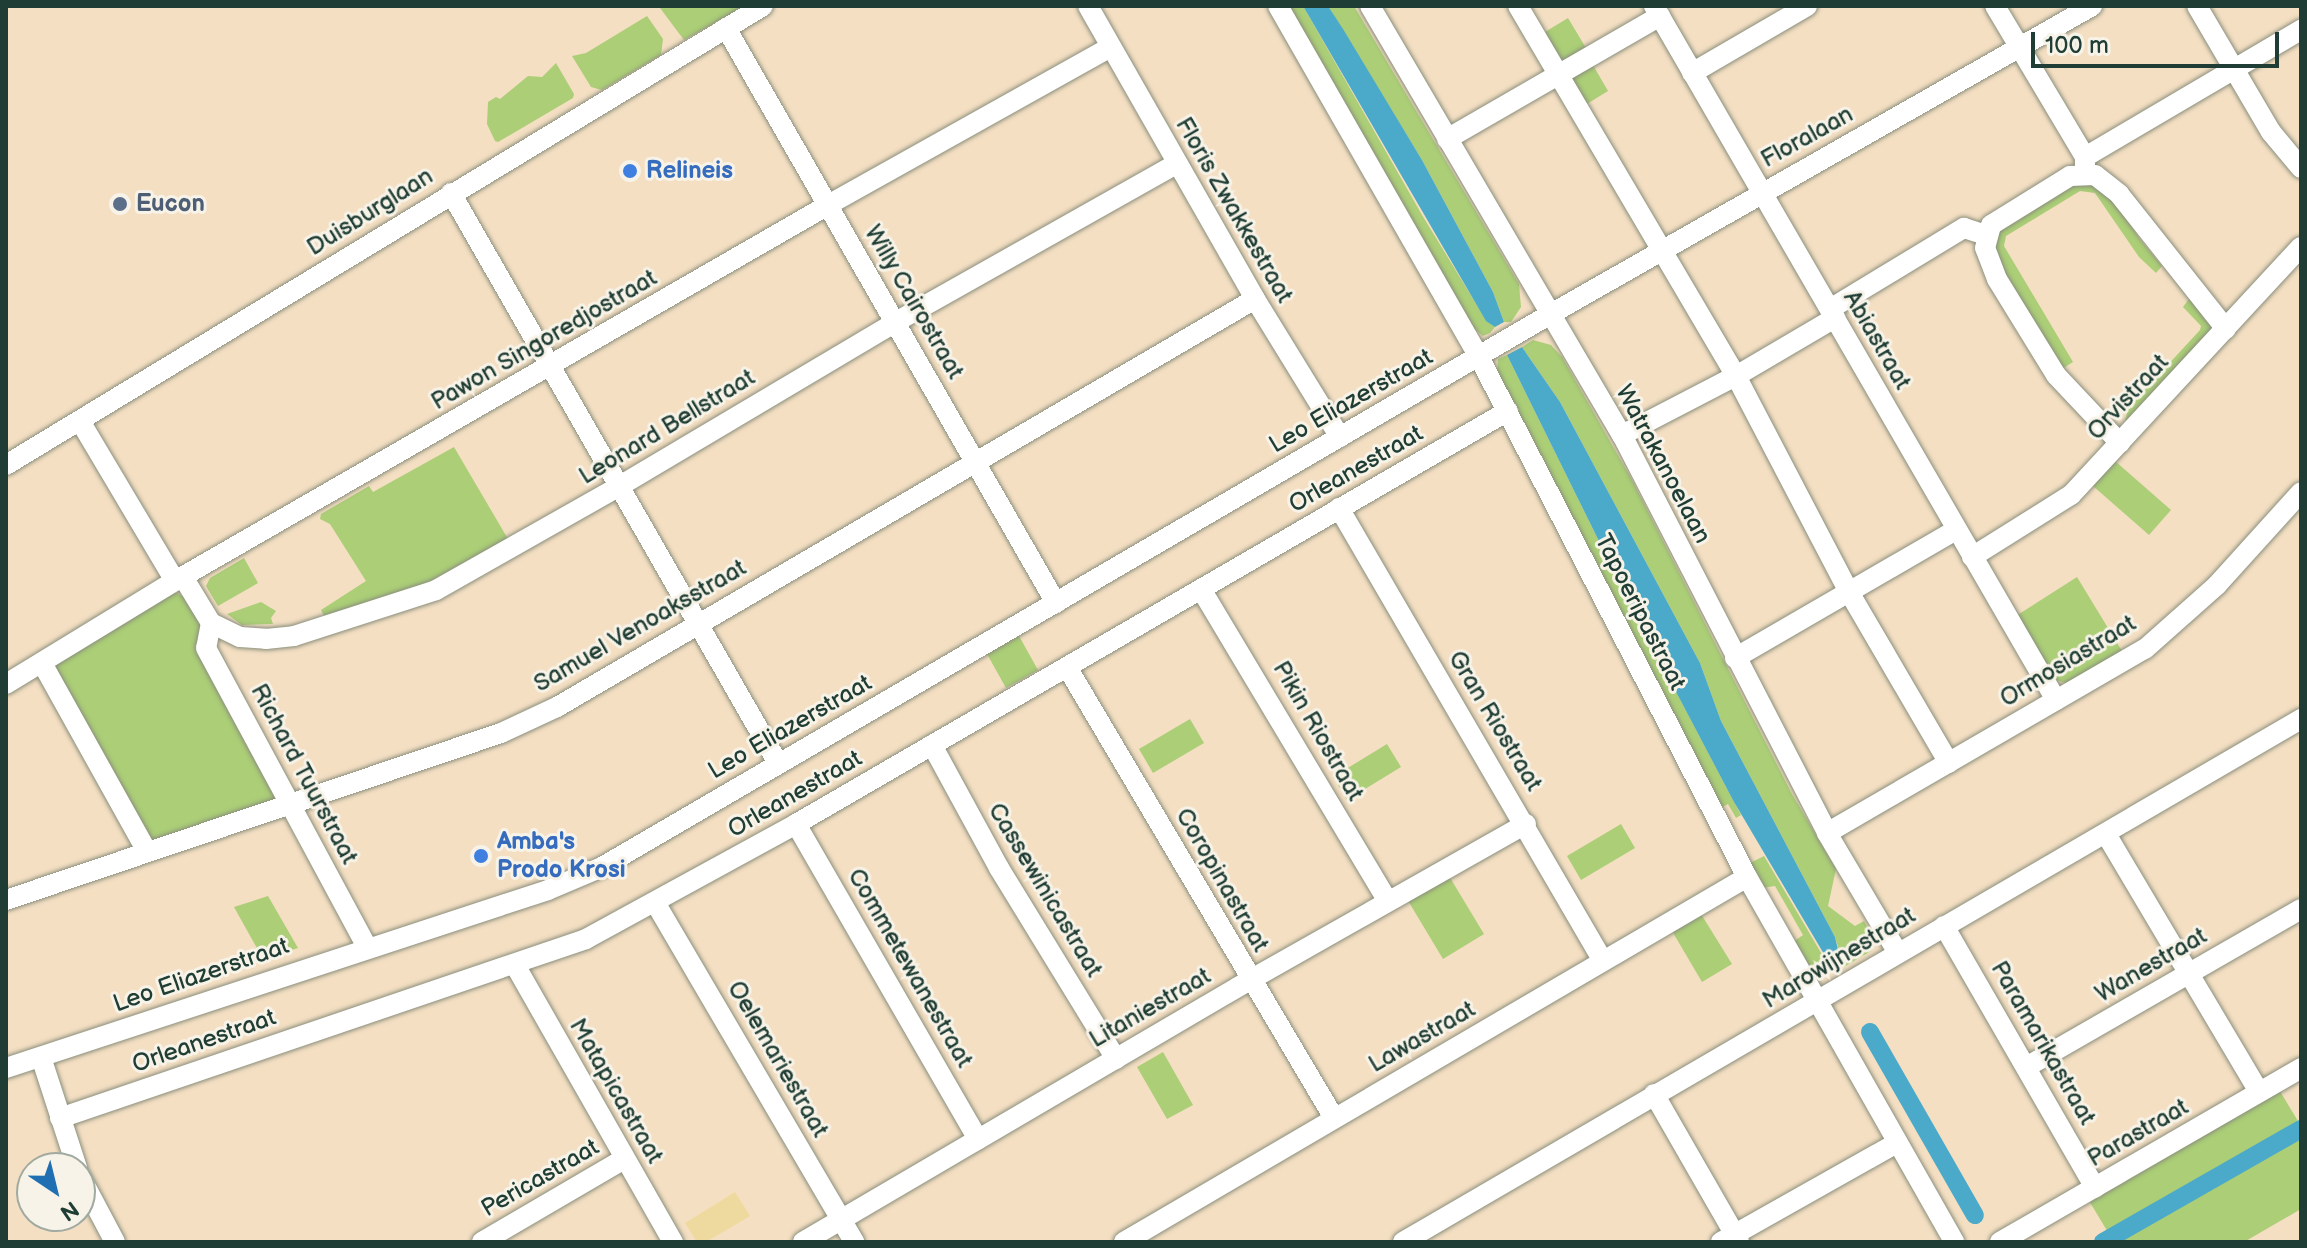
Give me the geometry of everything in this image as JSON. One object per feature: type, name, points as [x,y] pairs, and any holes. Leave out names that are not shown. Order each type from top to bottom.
[{"type":"street","name":"Duisburglaan","points":[[6,465],[763,6]]},
{"type":"street","name":"Floris Zwakkestraat","points":[[1088,6],[1176,164],[1340,437]]},
{"type":"street","name":"Tapoeripastraat","points":[[1278,6],[1479,357],[1747,877],[1954,1242]]},
{"type":"street","name":"Watrakanoelaan","points":[[1370,6],[1622,435],[1827,833],[1898,953]]},
{"type":"street","points":[[1518,6],[1736,376],[1849,592],[1949,763]]},
{"type":"street","points":[[1692,73],[1807,6]]},
{"type":"street","points":[[1995,6],[2085,165],[2119,194],[2226,329]]},
{"type":"street","name":"Floralaan","points":[[1549,315],[2092,6]]},
{"type":"street","points":[[2197,6],[2271,132],[2301,168]]},
{"type":"street","points":[[1447,139],[1657,11]]},
{"type":"street","name":"Abiastraat","points":[[1657,11],[2056,700]]},
{"type":"street","name":"Willy Cairostraat","points":[[726,28],[1056,603]]},
{"type":"street","points":[[2120,443],[2056,375],[1997,279],[1985,248],[1986,235],[2000,217],[2070,176],[2233,67],[2301,30]]},
{"type":"street","name":"Pawon Singoredjostraat","points":[[6,684],[179,579],[828,205],[1111,47]]},
{"type":"street","name":"Leonard Bellstraat","points":[[211,623],[240,637],[266,639],[294,636],[436,590],[618,487],[894,323],[1176,164]]},
{"type":"street","points":[[451,193],[778,763]]},
{"type":"street","points":[[1622,435],[1736,376],[1964,228],[1986,235]]},
{"type":"street","name":"Orvistraat","points":[[1972,557],[2071,495],[2301,247]]},
{"type":"street","name":"Samuel Venoaksstraat","points":[[6,900],[501,733],[557,707],[1255,299]]},
{"type":"street","name":"Leo Eliazerstraat","points":[[6,1068],[548,890],[602,867],[1549,315]]},
{"type":"street","name":"Orleanestraat","points":[[60,1118],[586,939],[656,904],[796,824],[1508,411]]},
{"type":"street","points":[[80,421],[179,579],[211,623]]},
{"type":"street","name":"Ormosiastraat","points":[[1827,833],[2145,649],[2217,585],[2301,492]]},
{"type":"street","name":"Gran Riostraat","points":[[1339,508],[1526,824],[1603,961]]},
{"type":"street","points":[[1735,658],[1956,530]]},
{"type":"street","name":"Pikin Riostraat","points":[[1201,589],[1241,651],[1388,901]]},
{"type":"street","name":"Richard Tuurstraat","points":[[211,623],[206,648],[367,947]]},
{"type":"street","points":[[42,663],[147,852]]},
{"type":"street","name":"Coropinastraat","points":[[1067,667],[1334,1118]]},
{"type":"street","name":"Marowijnestraat","points":[[1403,1242],[2301,719]]},
{"type":"street","name":"Cassewinicastraat","points":[[932,745],[999,868],[1116,1059]]},
{"type":"street","name":"Commetewanestraat","points":[[796,824],[978,1139]]},
{"type":"street","name":"Litaniestraat","points":[[803,1242],[1250,980],[1526,824]]},
{"type":"street","points":[[2106,834],[2259,1092]]},
{"type":"street","name":"Lawastraat","points":[[1134,1239],[1334,1118],[1747,877]]},
{"type":"street","name":"Oelemariestraat","points":[[656,904],[854,1242]]},
{"type":"street","name":"Wanestraat","points":[[2028,1066],[2301,909]]},
{"type":"street","name":"Paramarikastraat","points":[[1944,926],[2028,1066],[2095,1188]]},
{"type":"street","name":"Matapicastraat","points":[[515,965],[673,1242]]},
{"type":"street","points":[[41,1057],[72,1152]]},
{"type":"street","name":"Parastraat","points":[[2000,1242],[2301,1068]]},
{"type":"street","points":[[1654,1094],[1732,1239],[1897,1143]]},
{"type":"street","name":"Pericastraat","points":[[482,1242],[624,1159]]},
{"type":"street","points":[[96,1206],[115,1242]]},
{"type":"green space","points":[[745,6],[684,40],[660,8]]},
{"type":"green space","points":[[1286,6],[1303,6],[1422,215],[1486,320],[1495,327],[1490,333],[1483,336],[1470,325]]},
{"type":"green space","points":[[1328,6],[1354,6],[1519,284],[1521,307],[1511,322],[1504,322],[1493,292],[1422,160]]},
{"type":"green space","points":[[647,16],[663,39],[661,55],[602,90],[591,87],[572,56],[586,53]]},
{"type":"green space","points":[[1568,18],[1586,48],[1558,64],[1540,35]]},
{"type":"green space","points":[[1590,60],[1608,91],[1582,107],[1565,75]]},
{"type":"green space","points":[[556,63],[574,94],[573,98],[495,141],[487,124],[488,102],[496,97],[500,99],[528,76],[542,77]]},
{"type":"green space","points":[[2083,180],[2113,196],[2139,238],[2162,266],[2156,273],[2139,257],[2095,193],[2080,191],[2006,236],[2004,246],[2073,362],[2062,369],[1995,257],[1994,235]]},
{"type":"green space","points":[[2191,296],[2212,322],[2213,330],[2124,426],[2128,408],[2200,330],[2201,326],[2183,307]]},
{"type":"green space","points":[[1533,340],[1551,345],[1562,357],[1631,478],[1792,794],[1836,869],[1828,906],[1855,926],[1864,921],[1875,940],[1871,951],[1844,967],[1835,937],[1721,721],[1700,663],[1560,402],[1522,347]]},
{"type":"green space","points":[[1507,355],[1634,612],[1741,815],[1736,818],[1728,804],[1719,809],[1497,373],[1498,359]]},
{"type":"green space","points":[[454,447],[508,539],[421,586],[324,616],[321,610],[366,581],[330,524],[320,519],[321,514],[369,486],[373,492]]},
{"type":"green space","points":[[2115,461],[2171,510],[2149,535],[2093,486]]},
{"type":"green space","points":[[244,558],[258,583],[218,606],[206,586],[210,578]]},
{"type":"green space","points":[[2077,577],[2122,651],[2092,672],[2066,683],[2052,679],[2016,616]]},
{"type":"green space","points":[[174,592],[187,598],[205,623],[282,797],[151,843],[52,667]]},
{"type":"green space","points":[[261,602],[276,611],[271,618],[273,624],[242,625],[227,614]]},
{"type":"green space","points":[[1019,636],[1038,670],[1006,688],[987,654]]},
{"type":"green space","points":[[1190,719],[1204,743],[1153,773],[1139,749]]},
{"type":"green space","points":[[1387,744],[1401,767],[1347,800],[1333,777]]},
{"type":"green space","points":[[1621,824],[1635,848],[1581,880],[1567,856]]},
{"type":"green space","points":[[1764,856],[1830,968],[1815,981],[1793,942],[1803,935],[1775,886],[1762,888],[1750,863]]},
{"type":"green space","points":[[1449,876],[1484,934],[1443,959],[1407,899]]},
{"type":"green space","points":[[268,896],[298,948],[263,959],[234,907]]},
{"type":"green space","points":[[1701,914],[1732,964],[1702,982],[1672,931]]},
{"type":"green space","points":[[1163,1052],[1193,1105],[1167,1119],[1137,1067]]},
{"type":"green space","points":[[2278,1088],[2301,1126],[2301,1209],[2244,1242],[2107,1242],[2112,1239],[2088,1199]]},
{"type":"sand","points":[[735,1192],[750,1216],[706,1242],[697,1242],[685,1223]]},
{"type":"water","points":[[1303,6],[1328,6],[1343,29],[1422,160],[1493,292],[1504,322],[1495,327],[1486,321]]},
{"type":"water","points":[[1522,347],[1560,402],[1700,663],[1721,721],[1835,937],[1842,966],[1834,971],[1734,802],[1634,612],[1507,355]]},
{"type":"waterway","points":[[1870,1032],[1975,1215]]},
{"type":"waterway","points":[[2103,1242],[2301,1129]]},
{"type":"place","name":"Relineis","points":[[630,171]]},
{"type":"place","name":"Eucon","points":[[120,204]]},
{"type":"place","name":"Amba's Prodo Krosi","points":[[481,856]]}]
